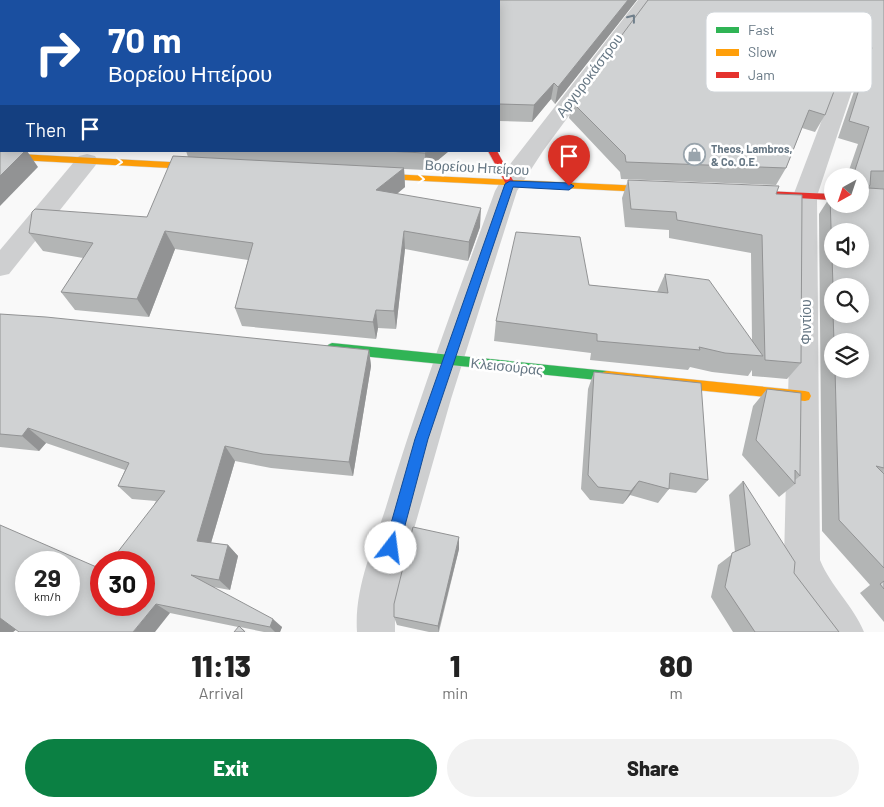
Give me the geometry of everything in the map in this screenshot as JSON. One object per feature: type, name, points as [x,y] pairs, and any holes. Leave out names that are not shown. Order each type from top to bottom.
[{"type":"main road","points":[[493,152],[510,184]]},
{"type":"main road","points":[[0,156],[214,168]]},
{"type":"main road","name":"Βορείου Ηπείρου","points":[[352,175],[677,191]]},
{"type":"main road","points":[[756,194],[824,197]]},
{"type":"main road","name":"Κλεισούρας","points":[[322,347],[805,396]]},
{"type":"street","name":"Αργυροκάστρου","points":[[376,632],[375,619],[381,584],[421,439],[510,184],[535,146],[646,0]]},
{"type":"street","name":"Φιντίου","points":[[842,92],[805,196],[805,396],[802,560],[813,590],[845,632]]},
{"type":"street","points":[[0,267],[87,161]]},
{"type":"building","points":[[500,0],[628,0],[558,87],[554,83],[534,105],[500,104]]},
{"type":"building","points":[[648,0],[884,0],[884,171],[871,171],[869,186],[869,168],[856,168],[869,127],[849,121],[858,92],[872,92],[872,12],[706,12],[706,92],[834,92],[825,115],[809,110],[786,168],[626,162],[625,155],[572,102]]},
{"type":"building","points":[[0,152],[24,152],[0,176]]},
{"type":"building","points":[[173,156],[404,168],[376,190],[481,208],[469,242],[404,231],[394,311],[376,310],[373,322],[235,308],[253,243],[165,231],[137,299],[61,292],[93,243],[29,233],[32,212],[35,209],[147,217]]},
{"type":"building","points":[[628,180],[779,186],[776,194],[802,195],[801,363],[765,360],[762,235],[677,220],[676,212],[631,209]]},
{"type":"building","points":[[869,188],[884,189],[884,468],[876,466],[884,474],[884,568],[839,520],[835,378],[869,378],[869,333],[834,333],[833,323],[869,323],[869,278],[833,278],[832,268],[869,268],[869,223],[831,223],[831,213],[869,213]]},
{"type":"building","points":[[516,232],[580,237],[589,285],[668,293],[665,274],[709,280],[763,356],[725,353],[699,347],[700,350],[597,341],[597,334],[496,321]]},
{"type":"building","points":[[0,314],[369,350],[349,462],[263,454],[225,446],[197,541],[228,545],[219,580],[191,575],[273,619],[270,627],[155,605],[155,551],[119,551],[165,491],[118,486],[129,463],[28,428],[22,436],[0,434]]},
{"type":"building","points":[[594,372],[701,383],[708,480],[670,473],[669,489],[639,481],[631,491],[598,487],[588,475]]},
{"type":"building","points":[[767,389],[801,393],[800,476],[795,470],[795,484],[756,440]]},
{"type":"building","points":[[743,481],[795,562],[794,573],[839,632],[755,632],[725,587],[732,553],[750,545]]},
{"type":"building","points":[[0,525],[60,551],[15,551],[15,616],[80,616],[80,560],[90,564],[90,616],[146,616],[133,632],[19,632],[0,618]]},
{"type":"building","points":[[413,527],[459,537],[438,626],[394,617],[394,604]]},
{"type":"building","points":[[884,581],[884,589],[880,584]]},
{"type":"building","points":[[239,626],[245,632],[234,632]]},
{"type":"traffic: fast","points":[[332,348],[607,376]]},
{"type":"traffic: slow","points":[[0,156],[207,167]]},
{"type":"traffic: slow","points":[[367,176],[664,190]]},
{"type":"traffic: slow","points":[[607,376],[805,396]]},
{"type":"traffic: jam","points":[[493,152],[510,184]]},
{"type":"traffic: jam","points":[[764,194],[824,197]]},
{"type":"place","name":"Theos, Lambros, & Co. O.E.","points":[[695,154]]},
{"type":"route","points":[[391,548],[421,439],[506,192],[510,184],[569,186]]}]
